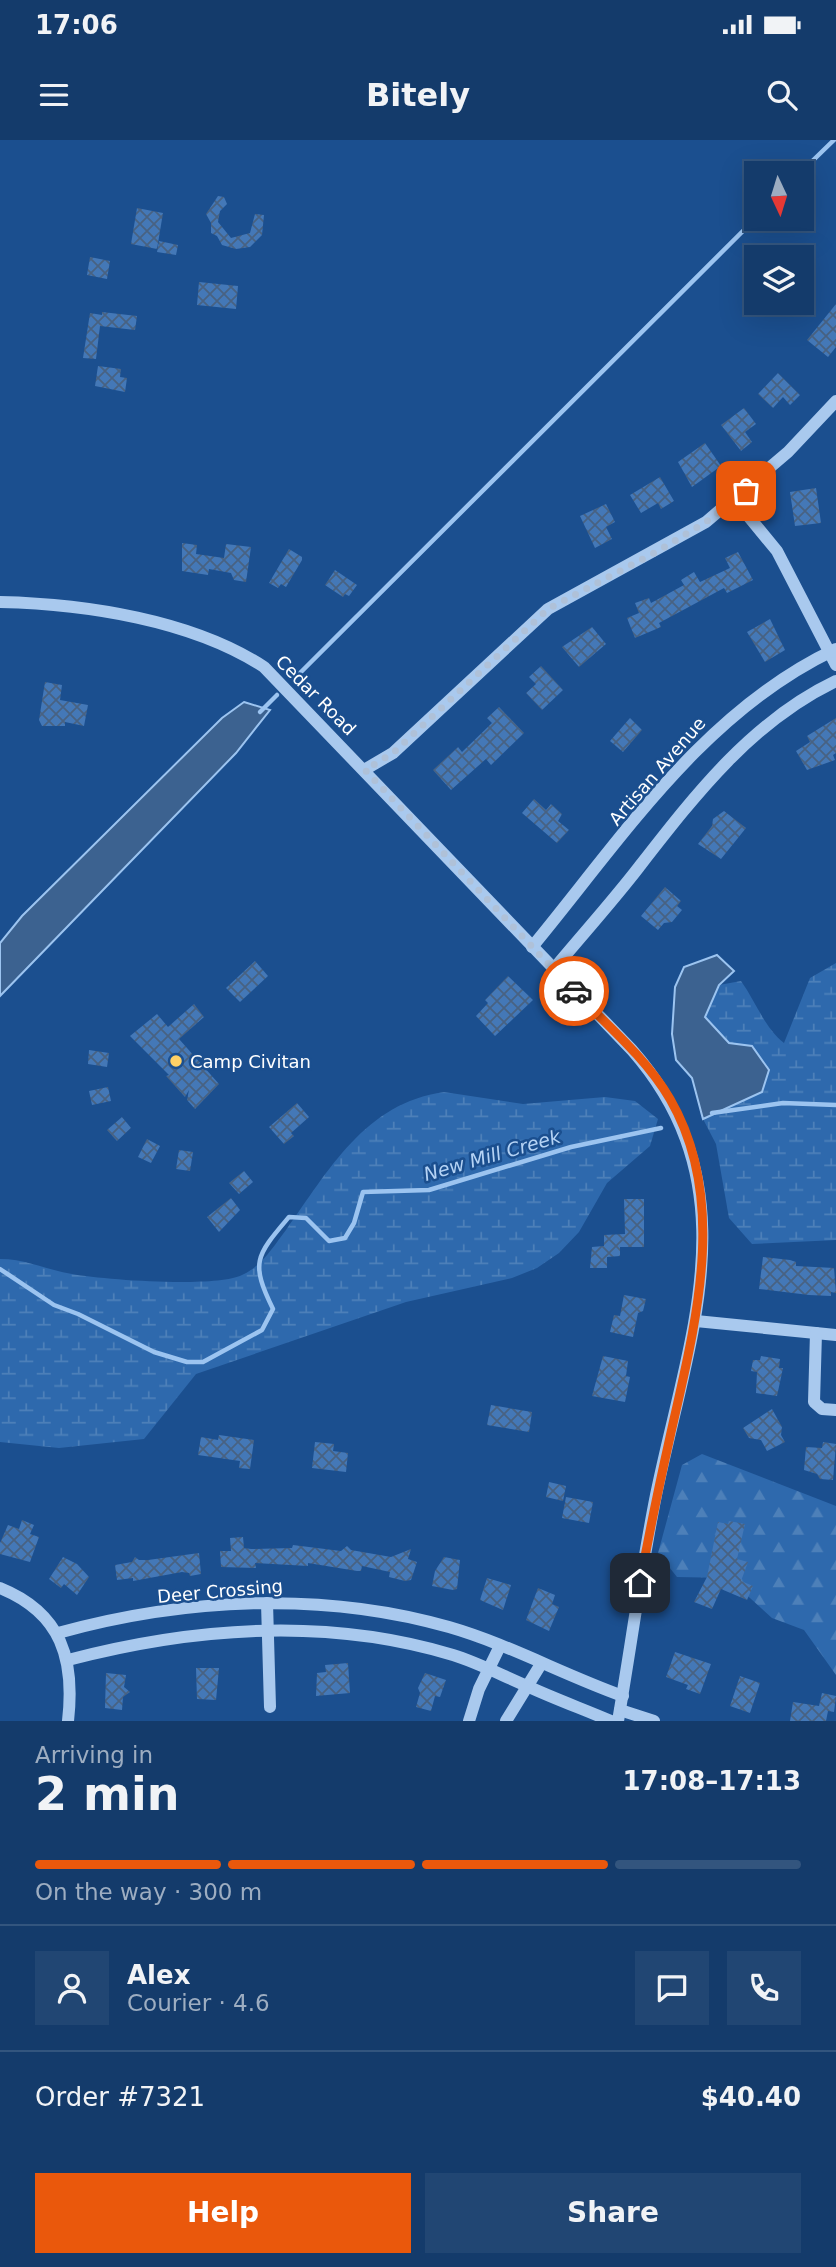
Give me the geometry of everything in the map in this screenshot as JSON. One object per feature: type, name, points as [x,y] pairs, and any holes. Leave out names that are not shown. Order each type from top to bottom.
[{"type":"street","points":[[365,770],[393,753],[548,609],[658,551],[706,522],[735,500],[788,452],[836,401]]},
{"type":"street","points":[[735,500],[777,551],[833,651],[836,665]]},
{"type":"street","name":"Cedar Road","points":[[0,602],[70,608],[180,629],[228,645],[281,681],[652,1073],[683,1126],[694,1160],[701,1213],[700,1286],[696,1321],[657,1495],[619,1715]]},
{"type":"street","name":"Artisan Avenue","points":[[532,947],[710,735],[781,678],[833,651]]},
{"type":"street","points":[[553,970],[640,866],[665,830],[730,757],[793,706],[836,681]]},
{"type":"street","points":[[696,1321],[836,1335]]},
{"type":"street","points":[[816,1333],[814,1402],[822,1409],[836,1409]]},
{"type":"street","points":[[0,1588],[24,1601],[58,1633],[68,1660],[68,1721]]},
{"type":"street","points":[[267,1603],[270,1707]]},
{"type":"street","name":"Deer Crossing","points":[[58,1633],[158,1614],[267,1603],[329,1605],[381,1611],[450,1627],[622,1696]]},
{"type":"street","points":[[68,1660],[110,1649],[269,1630],[326,1631],[381,1637],[456,1656],[611,1721]]},
{"type":"street","points":[[468,1721],[479,1689],[500,1646]]},
{"type":"street","points":[[506,1721],[541,1664]]},
{"type":"street","points":[[619,1715],[654,1721]]},
{"type":"green space","points":[[836,963],[836,1240],[752,1244],[729,1218],[716,1144],[703,1119],[762,1092],[752,1046],[729,1043],[705,1017],[719,985],[741,981],[766,1022],[784,1043],[810,978]]},
{"type":"green space","points":[[444,1092],[523,1104],[605,1097],[635,1101],[658,1119],[650,1146],[607,1183],[579,1232],[559,1253],[537,1268],[512,1278],[406,1302],[196,1374],[144,1439],[59,1448],[0,1442],[0,1259],[108,1279],[185,1282],[229,1279],[242,1275],[267,1256],[334,1163],[371,1125],[392,1110],[416,1099]]},
{"type":"green space","points":[[702,1454],[836,1506],[836,1675],[804,1630],[772,1618],[728,1578],[677,1577],[658,1553],[682,1465]]},
{"type":"shaded area","points":[[244,702],[270,710],[236,753],[0,996],[0,943],[22,916],[222,718]]},
{"type":"shaded area","points":[[717,955],[734,971],[719,985],[705,1017],[729,1043],[752,1046],[769,1070],[762,1092],[703,1119],[692,1078],[676,1060],[672,1034],[675,987],[684,967]]},
{"type":"building","points":[[218,196],[224,197],[227,204],[220,211],[218,222],[231,238],[250,233],[255,214],[264,215],[262,235],[250,247],[236,249],[222,245],[217,236],[211,233],[211,223],[206,214]]},
{"type":"building","points":[[137,208],[163,213],[157,249],[131,244]]},
{"type":"building","points":[[159,241],[178,245],[176,255],[157,252]]},
{"type":"building","points":[[90,257],[110,261],[107,279],[87,275]]},
{"type":"building","points":[[199,282],[238,286],[236,309],[197,305]]},
{"type":"building","points":[[836,304],[836,347],[828,357],[807,340]]},
{"type":"building","points":[[102,312],[137,316],[135,330],[100,326],[96,359],[83,358],[90,313],[102,315]]},
{"type":"building","points":[[98,366],[121,369],[120,377],[127,378],[125,392],[95,386]]},
{"type":"building","points":[[778,373],[800,395],[790,405],[783,397],[773,408],[758,394]]},
{"type":"building","points":[[744,408],[756,424],[745,432],[752,442],[741,451],[721,425]]},
{"type":"building","points":[[705,443],[721,466],[692,487],[678,462]]},
{"type":"building","points":[[660,477],[674,501],[661,509],[658,503],[641,513],[630,495]]},
{"type":"building","points":[[816,488],[821,523],[795,526],[790,492]]},
{"type":"building","points":[[606,504],[615,522],[606,527],[612,539],[595,548],[580,516]]},
{"type":"building","points":[[182,543],[197,545],[196,554],[224,558],[226,544],[251,547],[246,582],[234,580],[231,573],[209,569],[208,575],[182,571]]},
{"type":"building","points":[[289,549],[302,557],[302,560],[286,587],[281,584],[278,588],[269,583]]},
{"type":"building","points":[[738,552],[753,580],[727,593],[724,588],[659,623],[661,627],[635,638],[627,618],[639,613],[635,603],[649,598],[651,603],[684,585],[681,580],[694,572],[700,582],[730,568],[725,558]]},
{"type":"building","points":[[335,570],[357,585],[349,596],[345,594],[343,597],[325,585]]},
{"type":"building","points":[[770,619],[785,650],[765,662],[747,632]]},
{"type":"building","points":[[592,627],[606,644],[579,667],[562,647]]},
{"type":"building","points":[[541,666],[563,690],[542,710],[526,693],[536,684],[529,677]]},
{"type":"building","points":[[45,682],[62,685],[60,700],[88,705],[84,726],[65,722],[65,726],[42,726],[39,720]]},
{"type":"building","points":[[499,707],[524,733],[491,765],[486,759],[451,790],[433,770],[458,747],[462,752],[492,723],[487,718]]},
{"type":"building","points":[[630,718],[642,730],[623,752],[610,741]]},
{"type":"building","points":[[836,718],[836,753],[833,755],[835,760],[807,770],[796,751],[810,742],[807,736]]},
{"type":"building","points":[[534,799],[546,810],[551,804],[562,814],[558,821],[569,830],[557,843],[522,813]]},
{"type":"building","points":[[724,811],[746,828],[721,859],[698,844],[712,826],[713,819]]},
{"type":"building","points":[[665,887],[681,901],[677,906],[682,910],[672,922],[664,923],[658,930],[641,916]]},
{"type":"building","points":[[255,961],[268,976],[240,1002],[226,988]]},
{"type":"building","points":[[508,976],[533,1000],[495,1036],[476,1016],[488,1003],[485,1000]]},
{"type":"building","name":"Camp Civitan","points":[[194,1004],[204,1017],[179,1039],[219,1084],[195,1109],[187,1100],[189,1090],[185,1097],[166,1076],[169,1075],[130,1036],[157,1014],[168,1027]]},
{"type":"building","points":[[89,1050],[109,1053],[107,1067],[88,1064]]},
{"type":"building","points":[[108,1087],[111,1101],[92,1105],[89,1091]]},
{"type":"building","points":[[297,1103],[309,1117],[291,1133],[294,1136],[284,1144],[269,1127]]},
{"type":"building","points":[[122,1117],[131,1128],[117,1141],[107,1130]]},
{"type":"building","points":[[147,1139],[160,1146],[151,1163],[138,1157]]},
{"type":"building","points":[[179,1150],[193,1152],[190,1171],[176,1169]]},
{"type":"building","points":[[244,1171],[253,1182],[239,1194],[229,1183]]},
{"type":"building","points":[[231,1198],[240,1210],[219,1232],[207,1217]]},
{"type":"building","points":[[624,1199],[644,1199],[644,1247],[620,1247],[620,1256],[607,1257],[607,1268],[590,1268],[592,1247],[604,1246],[604,1235],[625,1234]]},
{"type":"building","points":[[763,1257],[790,1260],[796,1262],[796,1266],[834,1268],[836,1293],[831,1292],[831,1296],[809,1295],[759,1289]]},
{"type":"building","points":[[624,1295],[646,1299],[643,1311],[638,1313],[633,1337],[610,1332],[614,1315],[620,1316]]},
{"type":"building","points":[[603,1356],[628,1361],[626,1376],[630,1377],[625,1402],[592,1396]]},
{"type":"building","points":[[761,1356],[780,1359],[779,1368],[783,1368],[777,1396],[756,1393],[757,1372],[751,1371],[753,1360],[760,1360]]},
{"type":"building","points":[[491,1405],[532,1412],[529,1432],[487,1425]]},
{"type":"building","points":[[772,1409],[782,1427],[781,1435],[785,1442],[767,1451],[761,1440],[749,1438],[743,1428]]},
{"type":"building","points":[[219,1435],[254,1440],[250,1469],[239,1468],[240,1461],[198,1455],[201,1437],[218,1440]]},
{"type":"building","points":[[315,1442],[334,1444],[333,1451],[348,1453],[346,1472],[312,1468]]},
{"type":"building","points":[[823,1442],[836,1444],[833,1480],[820,1479],[817,1474],[804,1470],[806,1447],[822,1448]]},
{"type":"building","points":[[549,1482],[566,1486],[563,1501],[546,1497]]},
{"type":"building","points":[[566,1497],[593,1502],[589,1523],[562,1518]]},
{"type":"building","points":[[22,1520],[34,1525],[30,1534],[39,1537],[30,1562],[0,1554],[0,1543],[8,1525],[19,1529]]},
{"type":"building","points":[[729,1521],[745,1524],[737,1559],[748,1562],[741,1581],[753,1586],[747,1600],[721,1589],[712,1609],[694,1602],[707,1577],[718,1522],[728,1524]]},
{"type":"building","points":[[243,1537],[244,1548],[251,1549],[292,1548],[293,1545],[341,1551],[347,1546],[351,1550],[391,1557],[411,1549],[408,1559],[417,1562],[411,1580],[405,1581],[389,1577],[390,1572],[362,1566],[361,1571],[308,1563],[308,1566],[255,1563],[256,1568],[221,1567],[220,1551],[231,1551],[230,1538]]},
{"type":"building","points":[[199,1553],[201,1574],[190,1576],[189,1573],[182,1572],[133,1581],[133,1578],[117,1580],[115,1565],[132,1562],[135,1557],[148,1560]]},
{"type":"building","points":[[63,1557],[77,1564],[89,1577],[77,1595],[64,1584],[61,1588],[49,1579]]},
{"type":"building","points":[[444,1557],[460,1560],[457,1589],[432,1586],[435,1571]]},
{"type":"building","points":[[487,1578],[511,1585],[503,1610],[480,1600]]},
{"type":"building","points":[[538,1588],[555,1595],[552,1604],[559,1607],[549,1631],[526,1620]]},
{"type":"building","points":[[675,1652],[711,1664],[700,1694],[686,1689],[688,1685],[666,1677]]},
{"type":"building","points":[[348,1663],[350,1693],[316,1696],[317,1673],[326,1672],[325,1665]]},
{"type":"building","points":[[196,1668],[219,1668],[216,1700],[197,1699]]},
{"type":"building","points":[[106,1673],[126,1675],[124,1687],[130,1692],[123,1697],[122,1710],[105,1708]]},
{"type":"building","points":[[425,1673],[446,1680],[440,1697],[435,1696],[431,1711],[416,1707],[420,1693],[418,1688]]},
{"type":"building","points":[[740,1676],[760,1683],[750,1713],[730,1706]]},
{"type":"building","points":[[822,1693],[836,1696],[834,1712],[828,1711],[826,1721],[790,1721],[793,1702],[819,1706]]},
{"type":"waterway","points":[[812,161],[834,140]]},
{"type":"waterway","points":[[298,675],[744,230]]},
{"type":"waterway","points":[[260,712],[277,695]]},
{"type":"waterway","name":"New Mill Creek","points":[[712,1113],[783,1103],[836,1105]]},
{"type":"waterway","name":"New Mill Creek","points":[[0,1269],[54,1305],[154,1352],[187,1362],[203,1362],[262,1330],[273,1309],[261,1280],[260,1260],[269,1241],[289,1217],[306,1218],[329,1241],[345,1238],[354,1223],[363,1192],[429,1190],[571,1147],[661,1128]]},
{"type":"way so far","points":[[574,991],[365,770],[393,753],[436,716],[548,609],[658,551],[706,522],[746,491]]},
{"type":"place","name":"Camp Civitan","points":[[176,1061]]},
{"type":"route","points":[[574,991],[632,1050],[658,1080],[670,1099],[687,1137],[699,1191],[702,1244],[696,1321],[640,1583]]}]
